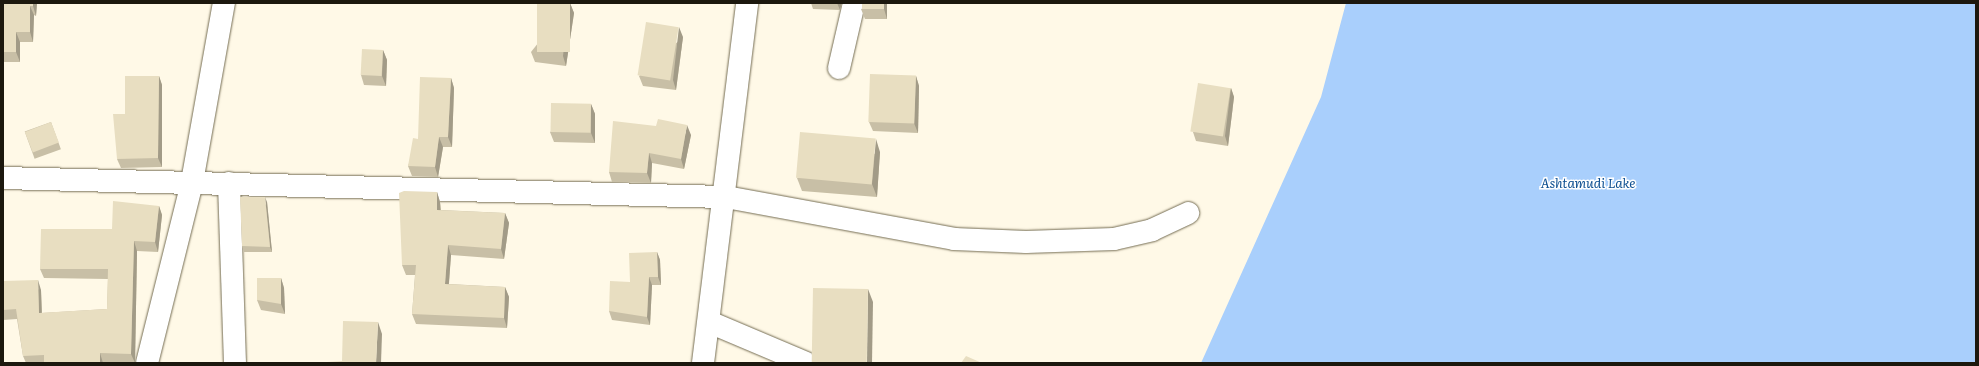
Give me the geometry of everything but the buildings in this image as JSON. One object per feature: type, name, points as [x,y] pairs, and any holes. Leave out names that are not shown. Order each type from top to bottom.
[{"type":"street","points":[[147,363],[192,182],[224,3]]},
{"type":"street","points":[[703,363],[726,197],[747,3]]},
{"type":"street","points":[[839,68],[854,3]]},
{"type":"street","points":[[3,178],[726,197],[954,239],[1026,242],[1114,239],[1152,230],[1188,214]]},
{"type":"street","points":[[229,183],[235,363]]},
{"type":"street","points":[[708,322],[806,363]]},
{"type":"water","name":"Ashtamudi Lake","points":[[1346,3],[1976,3],[1976,363],[1201,363],[1321,97]]}]
